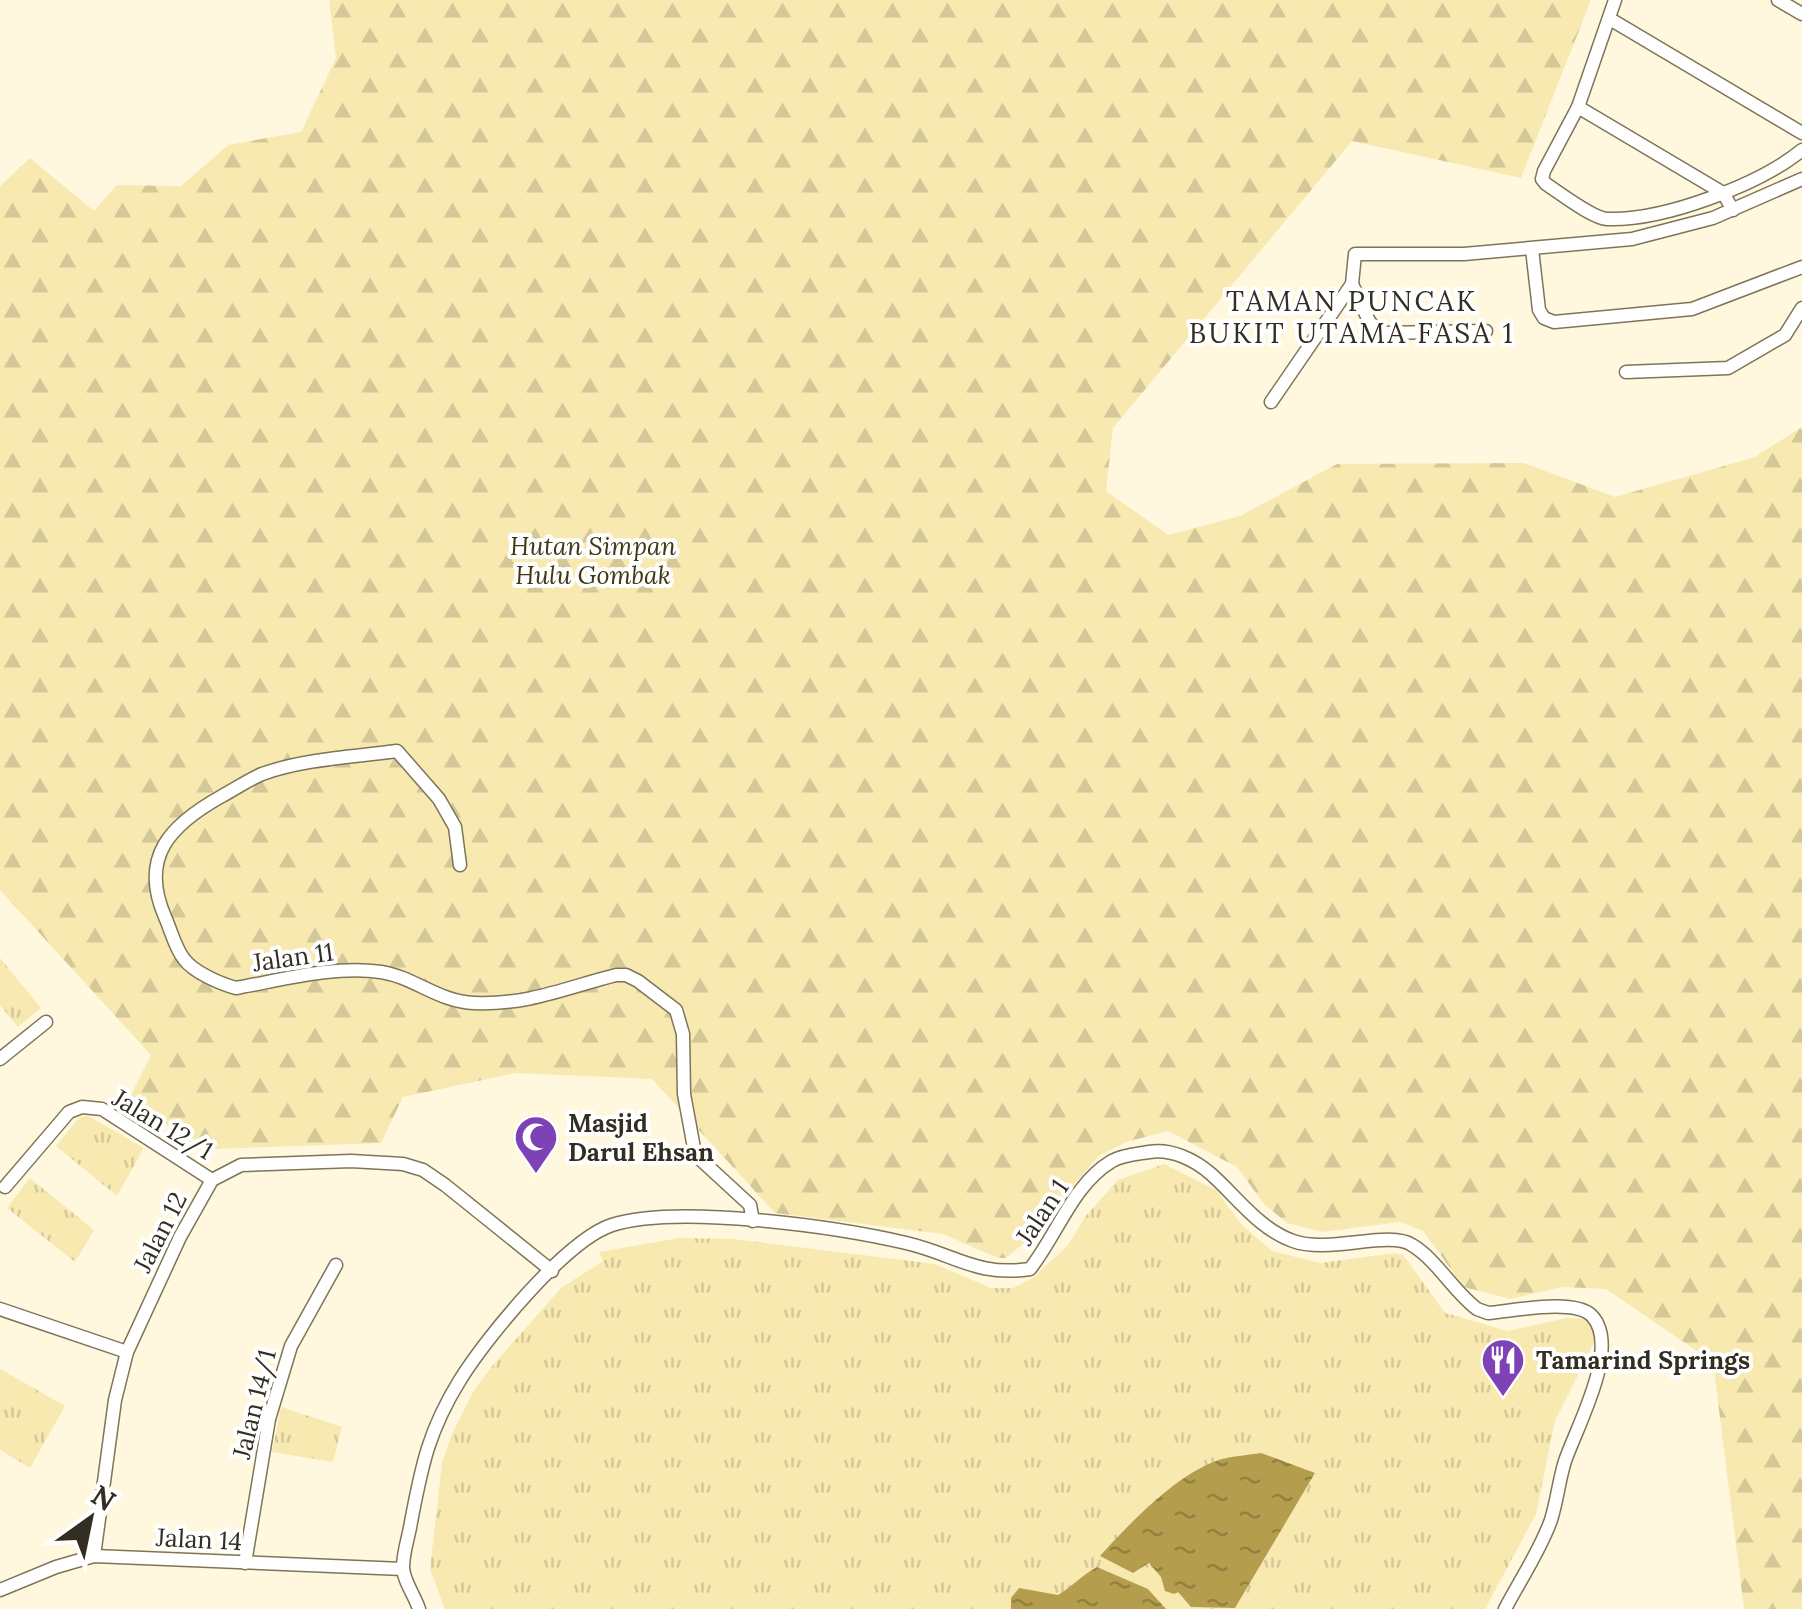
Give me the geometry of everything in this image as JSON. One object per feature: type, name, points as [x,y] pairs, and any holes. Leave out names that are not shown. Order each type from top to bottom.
[{"type":"street","points":[[1615,0],[1578,106],[1542,179],[1546,184],[1606,219],[1663,211],[1723,194],[1783,166],[1802,150]]},
{"type":"street","points":[[1778,0],[1802,14]]},
{"type":"street","points":[[1610,19],[1802,133]]},
{"type":"street","points":[[1578,106],[1723,194],[1733,210]]},
{"type":"street","points":[[1270,402],[1352,284],[1355,254],[1464,254],[1632,238],[1676,230],[1802,179]]},
{"type":"street","points":[[1532,248],[1539,310],[1544,318],[1554,322],[1692,309],[1802,268]]},
{"type":"street","points":[[1352,284],[1370,323],[1385,332],[1486,332]]},
{"type":"street","points":[[1626,372],[1728,368],[1785,334],[1802,308]]},
{"type":"street","name":"Jalan 11","points":[[460,866],[455,827],[439,799],[397,750],[298,764],[260,775],[208,804],[171,832],[160,850],[154,875],[159,902],[184,962],[236,988],[351,971],[381,972],[452,1001],[477,1003],[544,998],[616,975],[638,981],[669,1002],[681,1019],[684,1094],[694,1148],[700,1159],[750,1205],[753,1221]]},
{"type":"street","points":[[0,1059],[46,1022]]},
{"type":"street","name":"Jalan 12/1","points":[[5,1187],[69,1112],[82,1107],[102,1109],[212,1180]]},
{"type":"street","name":"Jalan 1","points":[[403,1569],[422,1461],[440,1412],[472,1360],[575,1244],[611,1225],[654,1217],[753,1221],[868,1234],[1002,1273],[1030,1269],[1050,1244],[1068,1208],[1096,1175],[1114,1159],[1158,1150],[1185,1156],[1208,1170],[1260,1222],[1289,1240],[1315,1248],[1396,1239],[1411,1244],[1466,1301],[1488,1313],[1566,1305],[1581,1308],[1594,1317],[1602,1337],[1602,1355],[1564,1464],[1550,1522],[1505,1609]]},
{"type":"street","name":"Jalan 12","points":[[94,1556],[115,1400],[127,1352],[180,1237],[212,1180],[241,1165],[351,1161],[402,1164],[422,1170],[445,1185],[552,1271]]},
{"type":"street","name":"Jalan 14/1","points":[[244,1563],[269,1419],[291,1346],[336,1265]]},
{"type":"street","points":[[0,1309],[127,1352]]},
{"type":"street","name":"Jalan 14","points":[[0,1590],[94,1556],[403,1569]]},
{"type":"street","points":[[403,1569],[419,1609]]},
{"type":"green space","name":"Hutan Simpan Hulu Gombak","points":[[329,0],[1591,0],[1521,178],[1352,141],[1113,428],[1106,491],[1168,535],[1240,516],[1337,464],[1524,463],[1615,497],[1755,457],[1802,427],[1802,1609],[1744,1609],[1713,1362],[1606,1289],[1563,1287],[1510,1299],[1464,1287],[1423,1231],[1400,1222],[1322,1232],[1287,1223],[1264,1204],[1237,1167],[1168,1131],[1126,1142],[1099,1156],[1061,1199],[1044,1226],[1006,1258],[998,1258],[943,1234],[775,1213],[652,1079],[516,1073],[403,1097],[381,1143],[212,1149],[127,1103],[151,1055],[0,890],[0,186],[30,158],[94,211],[117,185],[181,186],[228,145],[301,132],[336,58]]},
{"type":"green space","points":[[0,958],[41,1008],[18,1027],[0,1005]]},
{"type":"green space","points":[[87,1115],[144,1148],[117,1196],[56,1146],[79,1118]]},
{"type":"green space","points":[[1164,1164],[1216,1190],[1241,1224],[1272,1251],[1320,1263],[1396,1253],[1404,1256],[1445,1313],[1508,1331],[1566,1318],[1590,1319],[1596,1339],[1555,1421],[1536,1514],[1485,1609],[445,1609],[430,1569],[442,1463],[452,1434],[474,1390],[493,1365],[561,1288],[603,1261],[599,1252],[679,1238],[733,1239],[935,1264],[991,1288],[1013,1288],[1033,1278],[1068,1245],[1085,1217],[1118,1180]]},
{"type":"green space","points":[[30,1178],[94,1230],[75,1262],[7,1208]]},
{"type":"green space","points":[[0,1369],[65,1406],[30,1468],[0,1450]]},
{"type":"green space","points":[[281,1407],[342,1427],[333,1462],[272,1452]]},
{"type":"water","points":[[1261,1453],[1315,1473],[1235,1608],[1191,1607],[1178,1592],[1165,1591],[1161,1577],[1149,1563],[1133,1573],[1100,1556],[1156,1500],[1189,1475],[1222,1459]]},
{"type":"water","points":[[1097,1567],[1148,1589],[1166,1609],[1011,1609],[1011,1598],[1019,1588],[1058,1595]]},
{"type":"place","name":"Masjid Darul Ehsan","points":[[536,1175]]},
{"type":"place","name":"Tamarind Springs","points":[[1503,1398]]},
{"type":"district","name":"TAMAN PUNCAK BUKIT UTAMA FASA 1","points":[[1352,317]]}]
